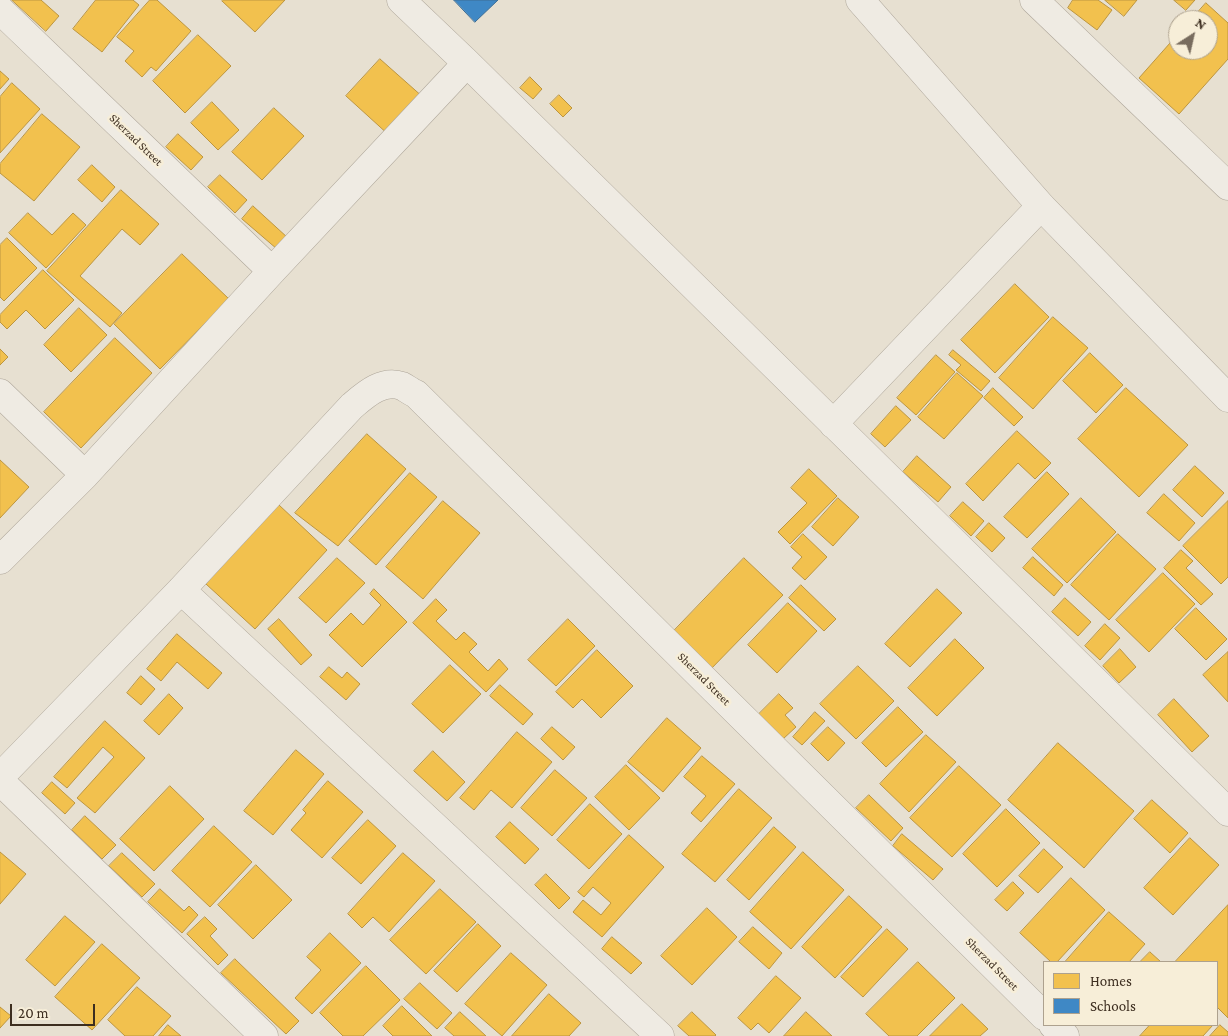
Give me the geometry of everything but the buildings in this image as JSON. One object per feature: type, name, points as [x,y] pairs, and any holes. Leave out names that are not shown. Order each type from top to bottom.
[{"type":"street","points":[[401,0],[1228,812]]},
{"type":"street","points":[[860,0],[1041,206],[1228,398]]},
{"type":"street","points":[[1034,0],[1228,186]]},
{"type":"street","name":"Sherzad Street","points":[[0,10],[272,271]]},
{"type":"street","points":[[0,560],[85,474],[467,63]]},
{"type":"street","points":[[833,424],[1041,206]]},
{"type":"street","name":"Sherzad Street","points":[[0,777],[181,590],[352,406],[368,393],[384,385],[400,385],[416,394],[1043,1015]]},
{"type":"street","points":[[0,393],[85,474]]},
{"type":"street","points":[[181,590],[660,1036]]},
{"type":"street","points":[[0,782],[264,1036]]},
{"type":"street","points":[[1054,1026],[1065,1036]]}]
